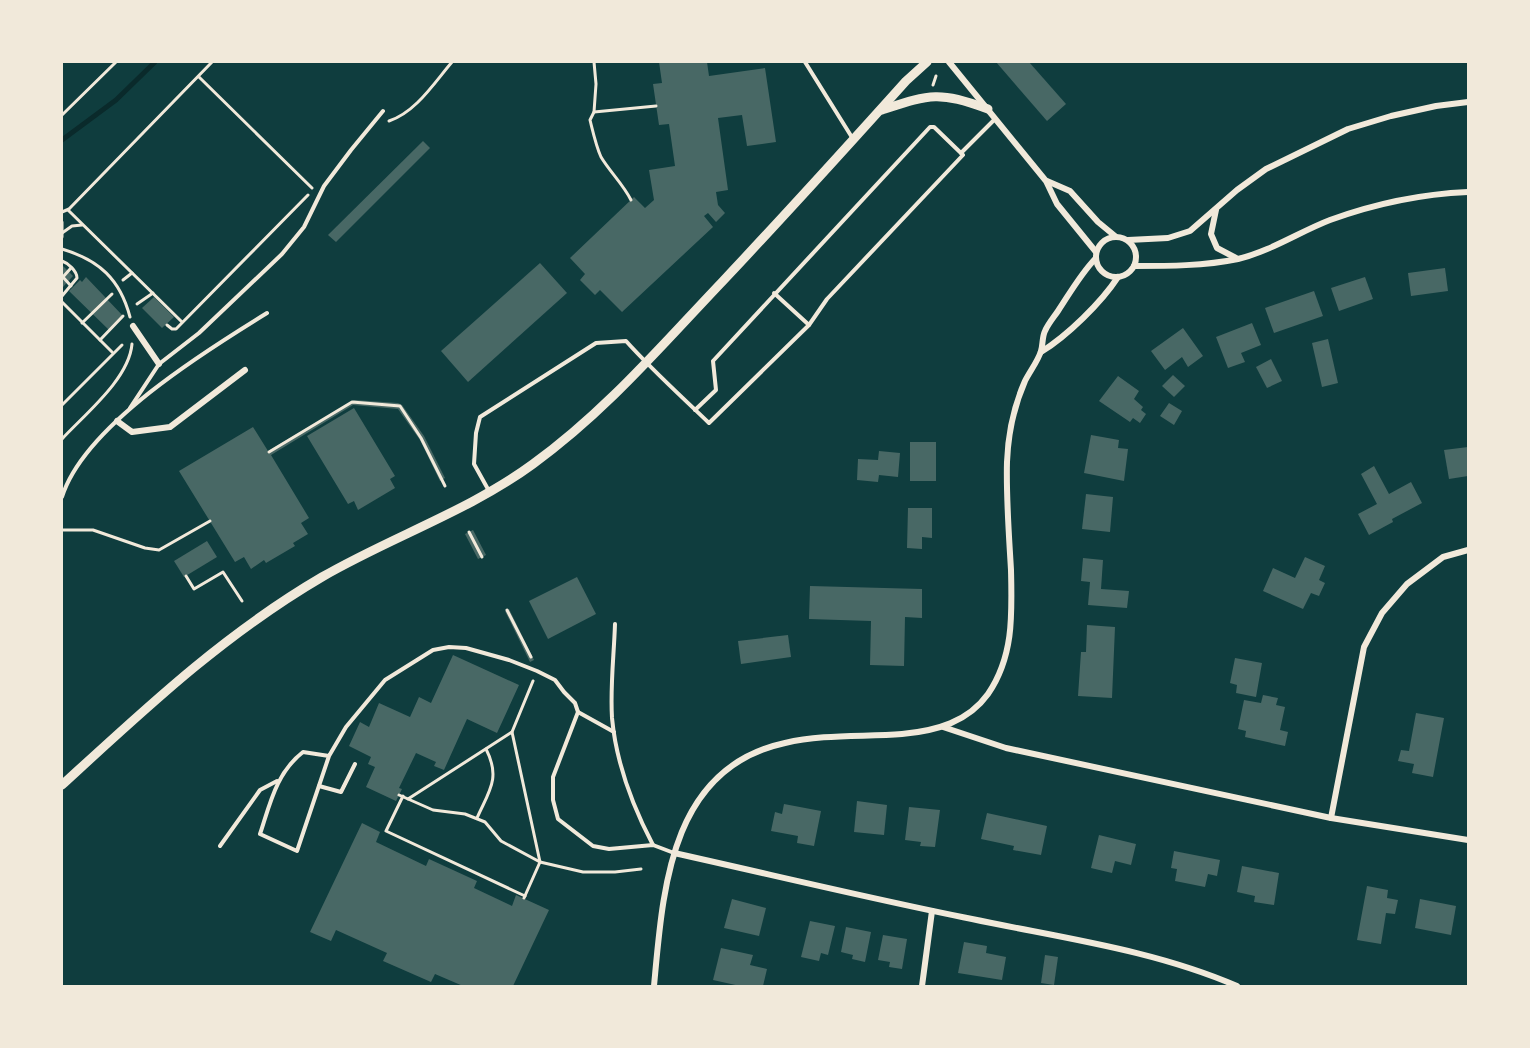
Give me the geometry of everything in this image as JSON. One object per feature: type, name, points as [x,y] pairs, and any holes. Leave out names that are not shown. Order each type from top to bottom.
[{"type":"main road","points":[[62,785],[194,665],[244,627],[324,576],[489,492],[532,465],[575,432],[646,364],[927,62]]},
{"type":"main road","points":[[879,111],[919,98],[936,96],[953,97],[988,109]]},
{"type":"street","points":[[949,62],[1046,181],[1057,204],[1095,256],[1101,271],[1118,277]]},
{"type":"street","points":[[1046,181],[1070,191],[1098,222],[1115,236],[1128,240],[1168,238],[1190,231],[1237,190],[1266,169],[1337,134],[1391,116],[1468,102]]},
{"type":"street","points":[[1134,266],[1185,265],[1238,259],[1281,244],[1329,220],[1358,211],[1409,199],[1468,192]]},
{"type":"street","points":[[1216,210],[1211,234],[1217,248],[1238,259]]},
{"type":"street","points":[[654,987],[660,922],[674,853],[684,824],[703,793],[722,773],[751,754],[767,747],[798,740],[914,733],[943,727],[966,716],[987,695],[998,677],[1008,650],[1012,613],[1007,463],[1008,442],[1019,396],[1041,352],[1044,332],[1103,241],[1115,236]]},
{"type":"street","points":[[1041,352],[1058,341],[1107,295],[1118,277],[1130,272],[1136,255],[1128,240]]},
{"type":"street","points":[[133,326],[159,364]]},
{"type":"street","points":[[117,421],[132,432],[170,428],[245,370]]},
{"type":"street","points":[[1331,818],[1364,647],[1382,613],[1407,584],[1443,557],[1468,550]]},
{"type":"street","points":[[943,727],[1006,748],[1331,818],[1468,840]]},
{"type":"street","points":[[674,853],[932,911],[1147,955],[1209,974],[1238,987]]},
{"type":"street","points":[[922,987],[932,911]]},
{"type":"lane","points":[[805,62],[854,140]]},
{"type":"lane","points":[[130,408],[159,364],[199,333],[282,254],[304,227],[324,186],[383,111]]},
{"type":"lane","points":[[489,492],[474,464],[476,433],[480,417],[596,343],[626,341],[646,364],[709,423],[809,325],[827,299],[995,118]]},
{"type":"lane","points":[[695,410],[716,390],[713,361],[930,127],[934,127],[961,153]]},
{"type":"lane","points":[[774,293],[809,325]]},
{"type":"lane","points":[[62,497],[70,476],[81,460],[130,408],[219,342],[267,313]]},
{"type":"lane","points":[[615,624],[612,693],[614,732],[630,791],[642,824],[653,845]]},
{"type":"lane","points":[[329,756],[303,752],[290,762],[278,781],[260,834],[297,851],[329,756],[346,727],[385,680],[433,650],[449,647],[466,648],[509,660],[555,680],[575,703],[578,712],[554,777],[553,800],[558,819],[593,846],[609,849],[653,845],[674,853]]},
{"type":"lane","points":[[578,712],[614,732]]},
{"type":"lane","points":[[319,786],[340,792],[355,764]]},
{"type":"lane","points":[[220,846],[260,790],[278,781]]},
{"type":"path","points":[[62,115],[116,62]]},
{"type":"path","points":[[62,212],[68,210],[212,62]]},
{"type":"path","points":[[370,127],[399,118],[412,107],[452,62]]},
{"type":"path","points":[[594,62],[596,84],[594,112],[590,120],[602,157],[631,200]]},
{"type":"path","points":[[932,87],[936,76]]},
{"type":"path","points":[[167,324],[174,330],[315,188],[199,77]]},
{"type":"path","points":[[594,112],[656,106]]},
{"type":"path","points":[[68,210],[182,322]]},
{"type":"path","points":[[62,222],[62,235]]},
{"type":"path","points":[[62,235],[72,226],[84,225]]},
{"type":"path","points":[[62,249],[79,254],[98,264],[112,278],[124,296],[133,326],[131,353],[119,379],[62,439]]},
{"type":"path","points":[[62,261],[77,274],[77,278],[62,296]]},
{"type":"path","points":[[71,268],[62,277],[71,286]]},
{"type":"path","points":[[123,280],[132,273]]},
{"type":"path","points":[[137,304],[153,293]]},
{"type":"path","points":[[82,322],[112,294]]},
{"type":"path","points":[[62,302],[112,352]]},
{"type":"path","points":[[100,340],[123,316]]},
{"type":"path","points":[[62,405],[112,352],[122,345]]},
{"type":"path","points":[[269,452],[352,402],[399,406],[422,438],[445,486]]},
{"type":"path","points":[[62,530],[93,530],[145,548],[159,550],[210,521]]},
{"type":"path","points":[[469,532],[482,557]]},
{"type":"path","points":[[186,576],[194,589],[223,572],[242,601]]},
{"type":"path","points":[[507,610],[532,660],[540,663],[512,732],[540,862],[524,897],[386,831],[401,796],[433,810],[477,818],[485,822],[501,841],[540,862],[583,872],[641,869]]},
{"type":"path","points":[[408,799],[512,732]]},
{"type":"path","points":[[477,818],[494,777],[494,768],[486,749]]},
{"type":"building","points":[[659,62],[707,62],[709,76],[765,68],[776,142],[747,146],[742,115],[718,118],[728,190],[716,192],[718,205],[725,213],[716,222],[708,213],[704,216],[713,227],[622,312],[600,290],[595,295],[580,280],[585,274],[570,258],[634,197],[645,208],[654,200],[649,170],[675,166],[669,124],[659,125],[653,84],[662,83]]},
{"type":"building","points":[[996,62],[1029,62],[1066,104],[1047,121]]},
{"type":"building","points":[[423,141],[430,148],[336,242],[328,235]]},
{"type":"building","points":[[540,263],[567,293],[468,382],[441,351]]},
{"type":"building","points":[[63,266],[73,276],[63,287],[62,286]]},
{"type":"building","points":[[1445,268],[1448,291],[1411,296],[1408,273]]},
{"type":"building","points":[[86,277],[123,316],[109,330],[69,291]]},
{"type":"building","points":[[1365,277],[1373,299],[1339,311],[1331,288]]},
{"type":"building","points":[[1314,291],[1323,316],[1274,333],[1265,308]]},
{"type":"building","points":[[154,297],[174,317],[162,328],[142,308]]},
{"type":"building","points":[[1252,323],[1261,345],[1241,353],[1245,362],[1228,368],[1216,337]]},
{"type":"building","points":[[1183,328],[1203,356],[1188,367],[1182,357],[1165,370],[1151,351]]},
{"type":"building","points":[[1328,339],[1338,383],[1322,387],[1312,343]]},
{"type":"building","points":[[1271,359],[1282,381],[1267,388],[1256,367]]},
{"type":"building","points":[[1173,375],[1185,386],[1174,397],[1162,386]]},
{"type":"building","points":[[1118,376],[1139,391],[1134,399],[1143,407],[1141,410],[1146,414],[1140,423],[1133,418],[1130,422],[1099,401]]},
{"type":"building","points":[[354,400],[402,405],[424,436],[445,478],[440,481],[420,440],[398,409],[353,405],[271,455],[309,518],[301,523],[308,534],[293,543],[295,546],[266,563],[264,560],[251,569],[244,557],[235,562],[179,471],[253,427],[268,451]]},
{"type":"building","points":[[1169,403],[1182,411],[1174,425],[1160,416]]},
{"type":"building","points":[[354,408],[395,476],[390,479],[395,488],[358,510],[354,501],[348,504],[307,436]]},
{"type":"building","points":[[1091,435],[1119,440],[1118,448],[1128,449],[1124,481],[1084,473]]},
{"type":"building","points":[[910,442],[936,442],[936,481],[910,481]]},
{"type":"building","points":[[1468,447],[1468,476],[1449,479],[1444,450]]},
{"type":"building","points":[[879,451],[900,453],[898,477],[879,475],[878,482],[857,480],[858,459],[878,460]]},
{"type":"building","points":[[1374,466],[1389,494],[1411,482],[1422,503],[1392,519],[1393,522],[1369,535],[1358,514],[1377,504],[1361,474]]},
{"type":"building","points":[[1086,494],[1113,497],[1110,532],[1082,529]]},
{"type":"building","points":[[908,508],[932,508],[932,538],[922,537],[922,549],[907,548]]},
{"type":"building","points":[[473,530],[486,555],[478,559],[465,534]]},
{"type":"building","points":[[207,541],[217,557],[184,577],[174,561]]},
{"type":"building","points":[[1305,557],[1325,566],[1319,580],[1325,583],[1319,596],[1311,593],[1303,609],[1263,591],[1273,568],[1295,578]]},
{"type":"building","points":[[1083,558],[1103,560],[1101,589],[1129,591],[1127,608],[1088,605],[1090,582],[1081,581]]},
{"type":"building","points":[[577,577],[596,614],[548,639],[529,601]]},
{"type":"building","points":[[810,586],[922,589],[922,618],[905,617],[904,666],[870,665],[871,621],[809,619]]},
{"type":"building","points":[[509,609],[534,660],[530,662],[505,611]]},
{"type":"building","points":[[1087,625],[1115,627],[1112,698],[1078,696],[1081,652],[1086,652]]},
{"type":"building","points":[[788,635],[791,657],[741,664],[738,641]]},
{"type":"building","points":[[453,655],[519,685],[497,733],[467,719],[444,770],[434,766],[436,762],[416,753],[399,788],[402,789],[396,801],[366,787],[375,767],[368,764],[371,757],[349,746],[360,722],[369,727],[379,703],[410,717],[419,697],[431,703]]},
{"type":"building","points":[[1235,658],[1262,663],[1256,697],[1236,693],[1237,685],[1230,683]]},
{"type":"building","points":[[1263,695],[1278,698],[1276,705],[1285,707],[1280,730],[1288,732],[1285,746],[1245,737],[1246,731],[1238,729],[1244,700],[1261,703]]},
{"type":"building","points":[[1416,713],[1444,718],[1433,777],[1412,773],[1414,764],[1398,761],[1401,750],[1409,751]]},
{"type":"building","points":[[857,801],[887,805],[884,835],[854,832]]},
{"type":"building","points":[[784,804],[821,811],[814,846],[797,843],[798,836],[771,831],[775,812],[782,814]]},
{"type":"building","points":[[909,807],[940,810],[935,847],[920,846],[921,842],[905,840]]},
{"type":"building","points":[[987,813],[1047,826],[1041,855],[1013,850],[1014,846],[981,839]]},
{"type":"building","points":[[362,823],[380,832],[376,842],[426,866],[429,859],[477,881],[474,888],[512,906],[516,895],[549,910],[513,986],[463,986],[435,974],[431,982],[383,961],[387,953],[336,930],[331,941],[310,932]]},
{"type":"building","points":[[1099,835],[1136,844],[1131,865],[1115,861],[1112,873],[1091,868]]},
{"type":"building","points":[[1174,851],[1220,860],[1217,876],[1208,874],[1205,887],[1175,881],[1177,869],[1171,868]]},
{"type":"building","points":[[1242,866],[1279,873],[1274,905],[1254,902],[1255,896],[1237,892]]},
{"type":"building","points":[[1367,886],[1388,890],[1387,898],[1398,900],[1395,914],[1386,913],[1381,944],[1357,940]]},
{"type":"building","points":[[732,899],[766,908],[759,936],[724,928]]},
{"type":"building","points":[[1420,899],[1456,906],[1451,935],[1415,928]]},
{"type":"building","points":[[810,921],[835,926],[828,955],[821,953],[819,961],[801,957]]},
{"type":"building","points":[[846,927],[871,932],[865,962],[852,959],[853,955],[841,952]]},
{"type":"building","points":[[883,935],[907,939],[902,969],[889,967],[890,962],[878,960]]},
{"type":"building","points":[[964,942],[987,946],[986,953],[1006,957],[1002,980],[958,973]]},
{"type":"building","points":[[721,948],[753,955],[750,965],[767,969],[763,986],[740,986],[713,980]]},
{"type":"building","points":[[1045,955],[1058,957],[1054,985],[1041,983]]},
{"type":"waterway","points":[[62,140],[116,100],[155,62]]}]
